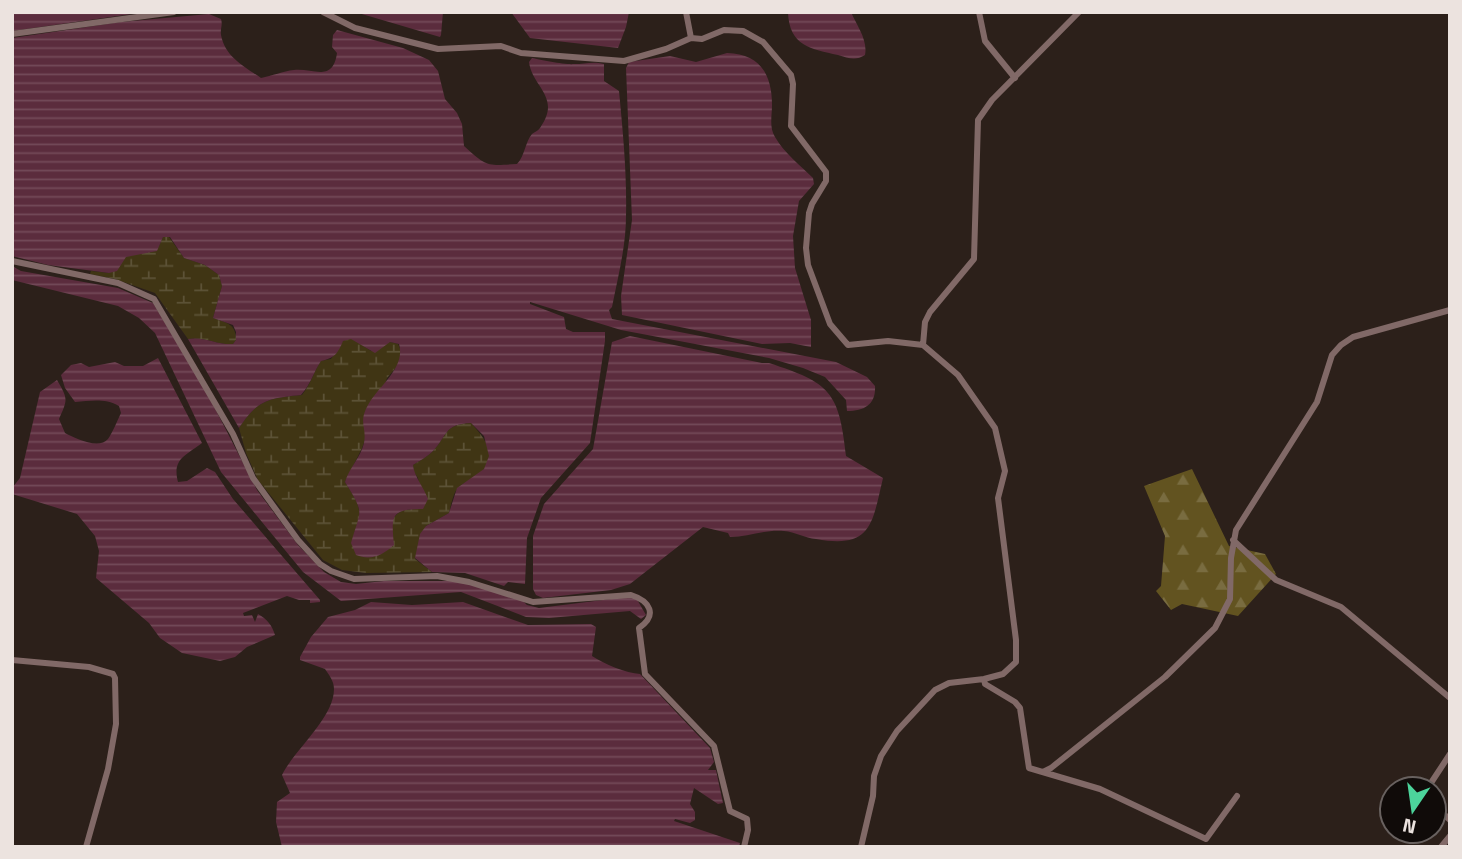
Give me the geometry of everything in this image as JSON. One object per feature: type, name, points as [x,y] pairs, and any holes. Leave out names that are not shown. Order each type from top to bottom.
[{"type":"street","points":[[12,34],[174,12]]},
{"type":"street","points":[[323,12],[355,28],[438,49],[502,46],[521,53],[624,61],[666,50],[691,38],[702,39],[724,30],[743,31],[763,42],[792,75],[791,125],[827,172],[826,181],[809,213],[806,248],[808,265],[830,324],[848,345],[888,341],[923,345],[958,375],[995,428],[1005,471],[998,498],[1016,640],[1016,662],[1003,674],[949,683],[935,690],[897,731],[881,756],[874,776],[873,796],[861,847]]},
{"type":"street","points":[[686,12],[691,38]]},
{"type":"street","points":[[979,12],[985,41],[1015,78]]},
{"type":"street","points":[[923,345],[925,322],[930,312],[974,259],[978,120],[992,100],[1079,12]]},
{"type":"street","points":[[12,261],[118,283],[153,299],[233,435],[253,478],[298,540],[320,564],[331,571],[354,579],[437,576],[469,582],[533,602],[631,595],[639,597],[651,615],[648,622],[639,628],[645,674],[714,747],[730,811],[747,819],[748,830],[744,847]]},
{"type":"street","points":[[1043,772],[1165,677],[1214,628],[1230,599],[1233,540],[1236,530],[1317,402],[1332,355],[1353,337],[1450,310]]},
{"type":"street","points":[[1233,540],[1276,580],[1342,607],[1450,698]]},
{"type":"street","points":[[12,660],[89,667],[113,674],[116,678],[114,736],[108,769],[86,847]]},
{"type":"street","points":[[984,679],[985,684],[1020,708],[1029,768],[1100,789],[1206,839],[1237,796]]},
{"type":"street","points":[[1436,775],[1450,754]]},
{"type":"street","points":[[1441,847],[1450,836]]},
{"type":"green space","points":[[163,237],[169,237],[184,258],[205,265],[219,275],[222,286],[213,318],[232,327],[236,335],[233,344],[188,339],[155,293],[115,279],[90,274],[91,271],[109,273],[126,257],[159,246]]},
{"type":"green space","points":[[351,338],[371,351],[390,342],[398,344],[401,351],[399,364],[387,378],[362,448],[345,482],[358,506],[359,518],[354,533],[392,521],[405,510],[423,509],[413,465],[432,452],[451,428],[471,423],[488,448],[485,468],[457,489],[449,513],[426,526],[415,559],[432,572],[366,573],[342,570],[323,560],[258,480],[246,453],[239,428],[252,411],[272,399],[302,395],[321,361],[331,359],[343,341]]},
{"type":"green space","points":[[1192,469],[1229,546],[1265,554],[1276,574],[1238,616],[1182,604],[1171,610],[1156,591],[1161,586],[1165,536],[1144,486]]},
{"type":"shaded area","points":[[12,12],[146,12],[12,31]]},
{"type":"shaded area","points":[[355,12],[443,12],[441,35],[440,37]]},
{"type":"shaded area","points":[[511,12],[629,12],[618,48],[530,38]]},
{"type":"shaded area","points":[[788,12],[851,12],[863,38],[865,55],[849,58],[803,44],[792,32]]},
{"type":"shaded area","points":[[209,14],[221,19],[223,43],[231,55],[261,78],[294,70],[327,71],[335,62],[337,53],[332,47],[333,35],[337,30],[403,48],[429,60],[438,71],[445,99],[462,124],[464,146],[478,158],[493,165],[517,164],[530,137],[546,117],[547,100],[531,71],[529,62],[532,58],[565,64],[604,64],[604,81],[619,91],[626,185],[625,239],[612,307],[609,310],[612,319],[836,362],[867,377],[875,386],[874,398],[864,408],[847,411],[846,400],[825,377],[803,368],[769,358],[621,330],[530,302],[564,317],[566,329],[573,332],[605,332],[605,341],[590,443],[541,498],[527,538],[525,584],[508,582],[504,586],[465,573],[432,572],[415,558],[420,534],[426,526],[449,513],[457,488],[484,469],[489,456],[484,436],[471,423],[451,428],[432,452],[413,465],[428,499],[423,509],[405,510],[395,516],[394,545],[376,556],[356,555],[351,543],[359,512],[345,482],[364,443],[365,411],[395,369],[399,361],[399,344],[390,342],[375,353],[351,339],[343,341],[335,354],[321,361],[301,395],[265,402],[252,411],[239,428],[188,339],[227,344],[233,344],[236,340],[233,325],[213,318],[222,286],[219,275],[205,265],[184,258],[170,237],[163,237],[157,251],[126,257],[117,271],[109,273],[48,265],[12,256],[12,38],[121,22]]},
{"type":"shaded area","points":[[727,53],[748,57],[762,68],[770,84],[773,133],[788,154],[813,178],[814,184],[799,201],[793,236],[795,268],[811,320],[811,347],[790,343],[762,344],[622,315],[621,296],[632,220],[626,68],[629,62],[670,56],[696,62]]},
{"type":"shaded area","points":[[12,266],[21,271],[118,288],[153,303],[207,393],[257,490],[298,545],[324,572],[341,582],[356,584],[384,581],[461,581],[539,608],[635,596],[646,615],[641,619],[630,611],[549,618],[526,617],[461,592],[341,601],[303,572],[221,472],[155,333],[139,318],[118,306],[12,280]]},
{"type":"shaded area","points":[[630,336],[769,363],[818,384],[835,403],[846,456],[883,478],[876,508],[866,530],[849,540],[835,541],[777,531],[730,537],[728,533],[703,527],[630,584],[611,590],[543,598],[536,595],[533,589],[533,536],[544,504],[593,449],[612,342]]},
{"type":"shaded area","points":[[158,358],[202,443],[178,463],[178,482],[187,481],[207,468],[215,472],[233,499],[320,600],[310,603],[310,600],[287,596],[243,613],[244,616],[252,615],[255,622],[258,614],[267,620],[275,635],[247,647],[235,657],[220,661],[182,653],[160,638],[149,623],[96,578],[99,551],[95,536],[77,514],[12,494],[12,488],[20,478],[40,392],[57,380],[65,399],[59,419],[65,433],[86,442],[104,442],[110,436],[121,413],[119,406],[103,401],[75,402],[65,388],[61,375],[71,365],[81,363],[89,367],[115,362],[124,366],[143,366]]},
{"type":"shaded area","points":[[371,602],[412,605],[463,602],[528,625],[591,624],[596,627],[592,656],[615,668],[640,674],[710,748],[714,762],[708,770],[716,770],[723,803],[718,804],[694,788],[690,804],[695,812],[695,820],[690,823],[675,819],[674,821],[740,843],[739,847],[282,847],[276,822],[277,802],[290,793],[282,775],[328,711],[334,689],[325,669],[300,660],[300,657],[311,637],[328,617],[355,610]]}]
